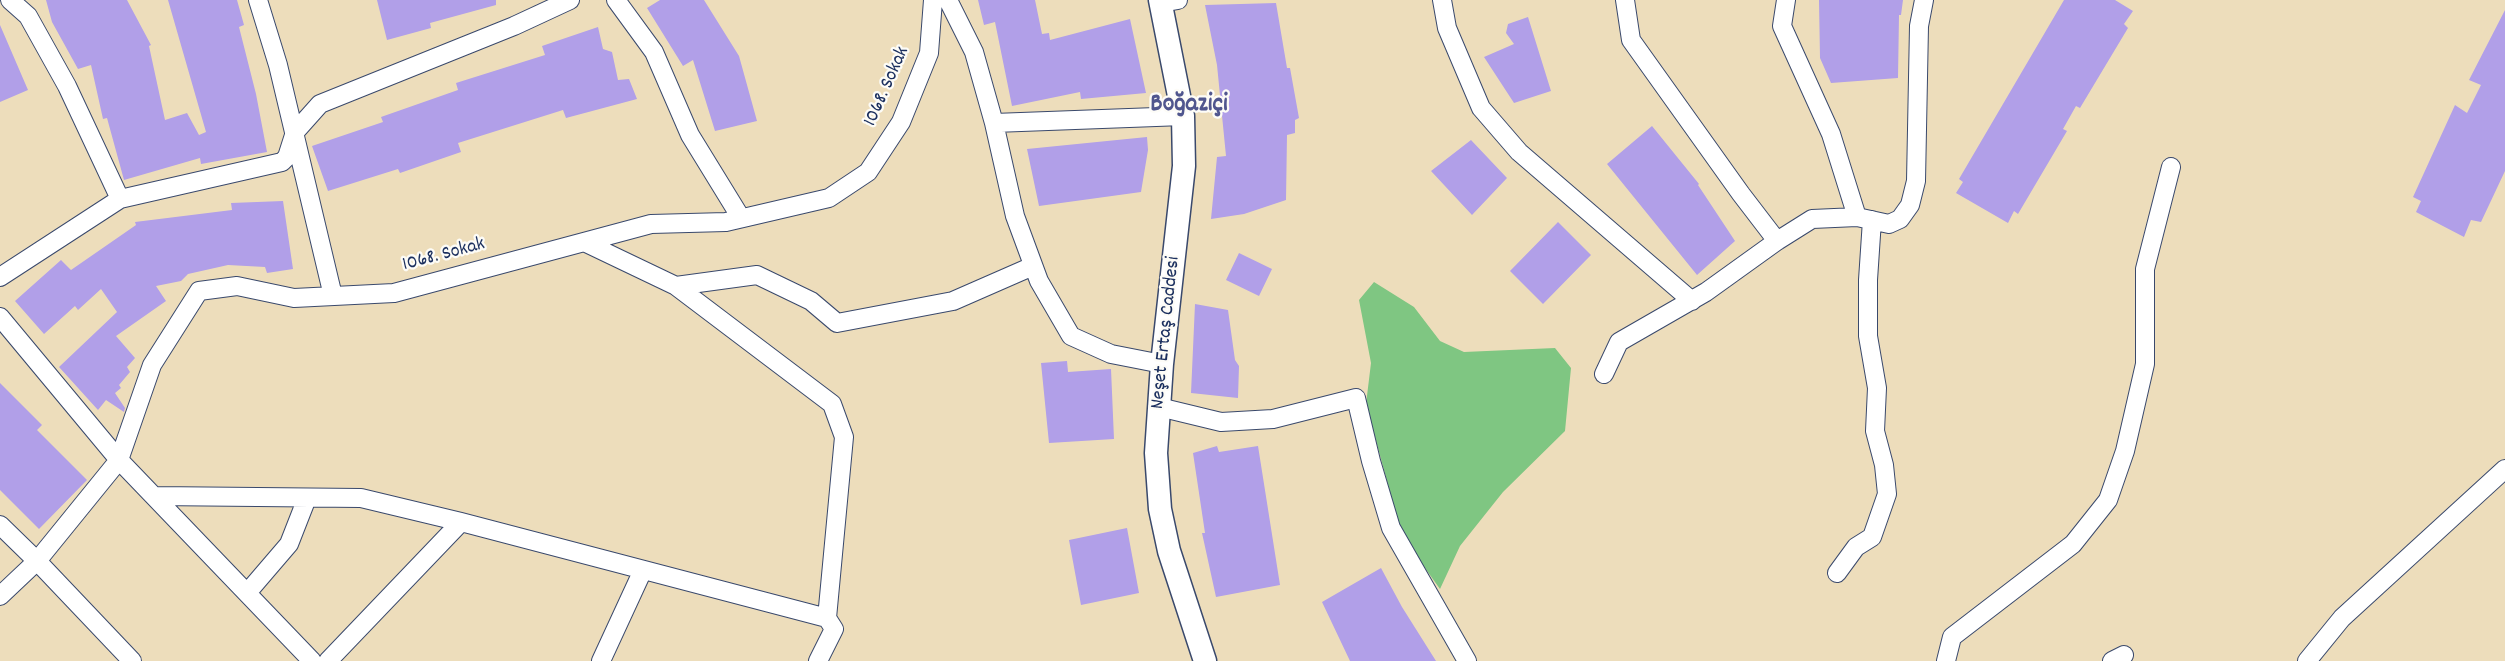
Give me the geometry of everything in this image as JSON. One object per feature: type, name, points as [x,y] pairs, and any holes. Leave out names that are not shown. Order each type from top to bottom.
[{"type":"main road","name":"Neşet Ertaş Caddesi","points":[[1166,1],[1183,116],[1184,166],[1162,364],[1156,453],[1160,508],[1169,551],[1205,661]]},
{"type":"street","points":[[10,0],[28,16],[67,86],[120,199]]},
{"type":"street","points":[[258,0],[295,132],[333,296]]},
{"type":"street","points":[[0,277],[120,199],[282,162],[287,158],[295,132],[320,104],[514,26],[570,0]]},
{"type":"street","points":[[616,0],[654,52],[690,135],[741,218]]},
{"type":"street","name":"1068. Sokak","points":[[0,596],[37,561],[120,460],[152,365],[199,291],[237,286],[294,298],[394,293],[651,224],[726,222],[829,198],[868,172],[901,122],[929,53],[933,0]]},
{"type":"street","points":[[948,0],[974,52],[994,123],[1015,216],[1033,266],[1039,281],[1071,336],[1111,354],[1162,364]]},
{"type":"street","points":[[1442,0],[1447,28],[1481,108],[1519,152],[1692,301]]},
{"type":"street","points":[[1625,0],[1631,40],[1777,241]]},
{"type":"street","points":[[1786,0],[1782,26],[1831,134],[1864,219],[1868,280],[1868,336],[1877,388],[1875,431],[1884,465],[1887,494],[1872,537],[1856,547],[1837,573]]},
{"type":"street","points":[[1604,374],[1619,342],[1692,301],[1812,219],[1864,219],[1889,224],[1900,219],[1910,205],[1916,182],[1919,26],[1924,0]]},
{"type":"street","points":[[994,123],[1183,116]]},
{"type":"street","points":[[1946,661],[1952,637],[2073,544],[2108,500],[2126,451],[2145,364],[2145,269],[2171,166]]},
{"type":"street","points":[[584,242],[676,286],[832,404],[844,437],[827,618],[834,629],[818,661]]},
{"type":"street","points":[[676,286],[757,275],[811,301],[837,322],[953,301],[1033,266]]},
{"type":"street","points":[[0,316],[120,460],[312,661]]},
{"type":"street","points":[[1159,407],[1221,422],[1273,419],[1356,398],[1371,461],[1391,528],[1467,661]]},
{"type":"street","points":[[2307,661],[2342,618],[2505,469]]},
{"type":"street","points":[[154,496],[361,498],[827,618]]},
{"type":"street","points":[[247,593],[289,544],[307,498]]},
{"type":"street","points":[[328,661],[460,522]]},
{"type":"street","points":[[0,525],[132,661]]},
{"type":"street","points":[[601,661],[643,570]]},
{"type":"green space","points":[[1374,282],[1414,307],[1440,341],[1464,352],[1555,348],[1571,368],[1565,431],[1503,492],[1460,546],[1440,589],[1402,536],[1366,404],[1371,363],[1359,300]]},
{"type":"building","points":[[46,0],[127,0],[151,45],[149,46],[165,120],[187,113],[199,135],[206,132],[168,0],[237,0],[244,25],[239,27],[256,94],[267,152],[201,164],[200,158],[124,180],[107,118],[103,119],[91,65],[78,69],[52,22]]},
{"type":"building","points":[[377,0],[496,0],[496,5],[430,23],[431,28],[387,40]]},
{"type":"building","points":[[660,0],[704,0],[739,56],[757,121],[715,131],[693,60],[683,66],[647,8]]},
{"type":"building","points":[[978,0],[1035,0],[1042,34],[1049,33],[1050,40],[1130,19],[1146,93],[1081,99],[1080,92],[1012,106],[995,22],[984,25]]},
{"type":"building","points":[[1819,0],[1903,0],[1901,15],[1899,15],[1898,78],[1831,83],[1820,58]]},
{"type":"building","points":[[2064,0],[2115,0],[2133,11],[2124,24],[2128,28],[2080,108],[2076,106],[2063,129],[2067,131],[2018,214],[2014,211],[2008,223],[1956,193],[1963,182],[1959,179]]},
{"type":"building","points":[[1276,3],[1287,68],[1290,68],[1299,118],[1295,120],[1295,133],[1287,135],[1286,200],[1244,214],[1211,219],[1217,157],[1226,156],[1217,65],[1205,5]]},
{"type":"building","points":[[2505,10],[2505,171],[2481,222],[2471,220],[2464,237],[2416,212],[2421,201],[2413,197],[2455,105],[2467,113],[2481,85],[2469,80]]},
{"type":"building","points":[[1528,17],[1551,91],[1514,103],[1484,57],[1514,44],[1506,33],[1508,24]]},
{"type":"building","points":[[0,25],[28,90],[0,102]]},
{"type":"building","points":[[598,27],[603,49],[612,52],[618,80],[629,79],[637,99],[566,118],[563,110],[458,143],[461,152],[400,173],[398,169],[328,191],[312,146],[383,122],[381,117],[458,90],[456,83],[545,55],[542,46]]},
{"type":"building","points":[[1652,126],[1699,184],[1735,241],[1697,275],[1607,164]]},
{"type":"building","points":[[1147,137],[1148,150],[1141,192],[1039,206],[1027,149]]},
{"type":"building","points":[[1471,140],[1507,178],[1472,215],[1431,171]]},
{"type":"building","points":[[283,201],[293,269],[267,273],[265,267],[228,265],[188,274],[181,281],[156,286],[166,301],[116,336],[135,358],[127,367],[130,372],[119,385],[121,388],[115,393],[125,408],[124,412],[106,400],[98,410],[59,367],[117,312],[101,289],[78,310],[75,306],[44,334],[15,301],[61,260],[71,270],[136,225],[135,222],[232,210],[231,203]]},
{"type":"building","points":[[1558,222],[1591,255],[1543,304],[1510,271]]},
{"type":"building","points":[[1239,253],[1272,269],[1259,296],[1226,280]]},
{"type":"building","points":[[1195,304],[1228,310],[1235,360],[1239,366],[1238,398],[1191,393]]},
{"type":"building","points":[[1067,361],[1068,372],[1111,369],[1114,439],[1049,443],[1041,363]]},
{"type":"building","points":[[0,383],[42,425],[37,430],[87,480],[39,529],[0,490]]},
{"type":"building","points":[[1217,446],[1219,452],[1258,446],[1280,585],[1216,597],[1202,533],[1205,533],[1193,453]]},
{"type":"building","points":[[1127,528],[1139,593],[1081,605],[1069,540]]},
{"type":"building","points":[[1381,568],[1436,661],[1350,661],[1322,602]]},
{"type":"district","name":"Boğaziçi","points":[[1189,106]]}]
